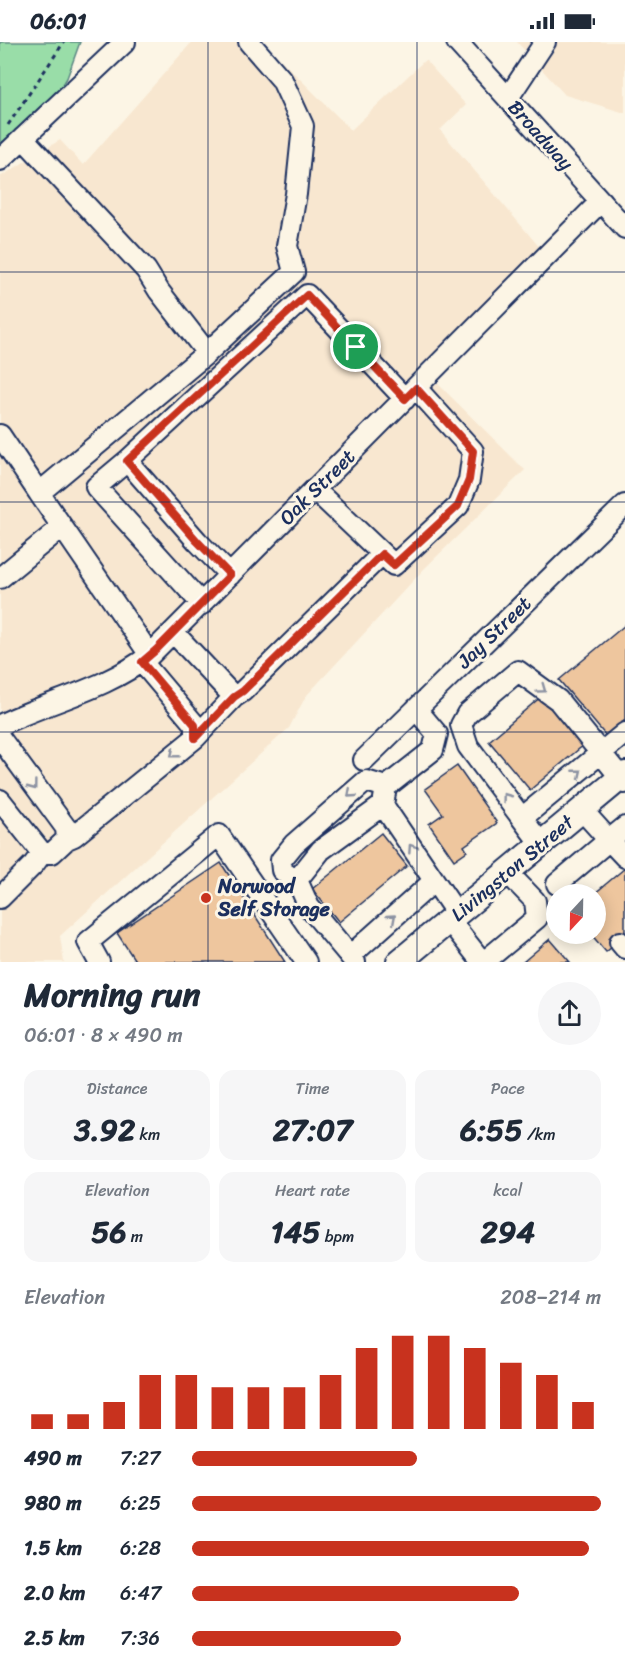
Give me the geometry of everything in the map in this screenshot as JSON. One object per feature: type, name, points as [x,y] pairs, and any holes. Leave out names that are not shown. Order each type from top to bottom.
[{"type":"main road","name":"Livingston Street","points":[[399,962],[582,810],[624,779]]},
{"type":"street","points":[[0,160],[125,42]]},
{"type":"street","points":[[39,493],[207,353],[294,272],[287,246],[296,194],[303,126],[282,80],[249,42]]},
{"type":"street","name":"Broadway","points":[[457,42],[625,228]]},
{"type":"street","points":[[508,98],[545,42]]},
{"type":"street","points":[[23,138],[146,270],[159,291],[207,353]]},
{"type":"street","name":"Oak Street","points":[[0,725],[27,712],[114,679],[146,658],[601,201]]},
{"type":"street","points":[[202,604],[96,487],[307,295],[473,451],[469,480],[458,506],[394,565],[315,490]]},
{"type":"street","points":[[0,435],[146,658],[195,725],[195,738]]},
{"type":"street","points":[[127,461],[230,575]]},
{"type":"street","name":"Jay Street","points":[[364,760],[625,505]]},
{"type":"street","points":[[0,578],[62,527]]},
{"type":"street","points":[[42,853],[52,853],[66,839],[74,836],[195,738],[234,697],[243,691],[382,554]]},
{"type":"street","points":[[173,632],[234,697]]},
{"type":"street","points":[[541,844],[468,746],[461,725],[467,714],[518,671],[558,700],[624,779]]},
{"type":"street","points":[[298,884],[297,880],[321,850],[433,750],[437,734],[416,709]]},
{"type":"street","points":[[522,818],[625,733]]},
{"type":"street","points":[[0,738],[66,828],[66,839]]},
{"type":"street","points":[[434,881],[352,959],[309,908],[298,884],[282,870],[281,860],[294,844],[366,781],[384,796],[434,881],[453,917],[483,962],[537,918],[535,901],[507,872]]},
{"type":"street","points":[[0,800],[42,853]]},
{"type":"street","points":[[582,810],[625,857]]},
{"type":"street","points":[[557,884],[625,827]]},
{"type":"street","points":[[99,962],[88,942],[219,835],[306,962]]},
{"type":"street","points":[[0,898],[42,853]]},
{"type":"path","points":[[4,132],[64,42]]},
{"type":"shaded area","points":[[192,42],[263,42],[351,130],[425,60],[466,105],[440,130],[547,256],[431,377],[525,470],[424,569],[306,696],[289,728],[60,936],[64,962],[0,962],[0,177],[60,140],[83,165]]},
{"type":"shaded area","points":[[517,42],[625,42],[625,113],[565,95]]},
{"type":"green space","points":[[0,42],[80,42],[67,78],[28,141],[0,172]]},
{"type":"building","points":[[625,625],[625,720],[606,736],[559,680]]},
{"type":"building","points":[[543,695],[585,744],[530,790],[489,741]]},
{"type":"building","points":[[457,766],[497,823],[464,846],[467,851],[454,860],[429,824],[443,814],[425,789]]},
{"type":"building","points":[[381,833],[407,866],[339,922],[312,889]]},
{"type":"building","name":"Norwood Self Storage","points":[[221,863],[285,962],[136,962],[117,933]]},
{"type":"building","points":[[625,868],[625,936],[606,952],[599,944],[606,944],[606,884]]},
{"type":"building","points":[[546,942],[554,944],[570,962],[523,962]]},
{"type":"place","name":"Norwood Self Storage","points":[[206,898]]},
{"type":"route","points":[[307,295],[356,347],[405,399],[416,388],[473,451],[469,480],[458,506],[394,565],[382,554],[243,691],[234,697],[195,738],[195,725],[142,662],[230,575],[127,461],[307,295]]}]
